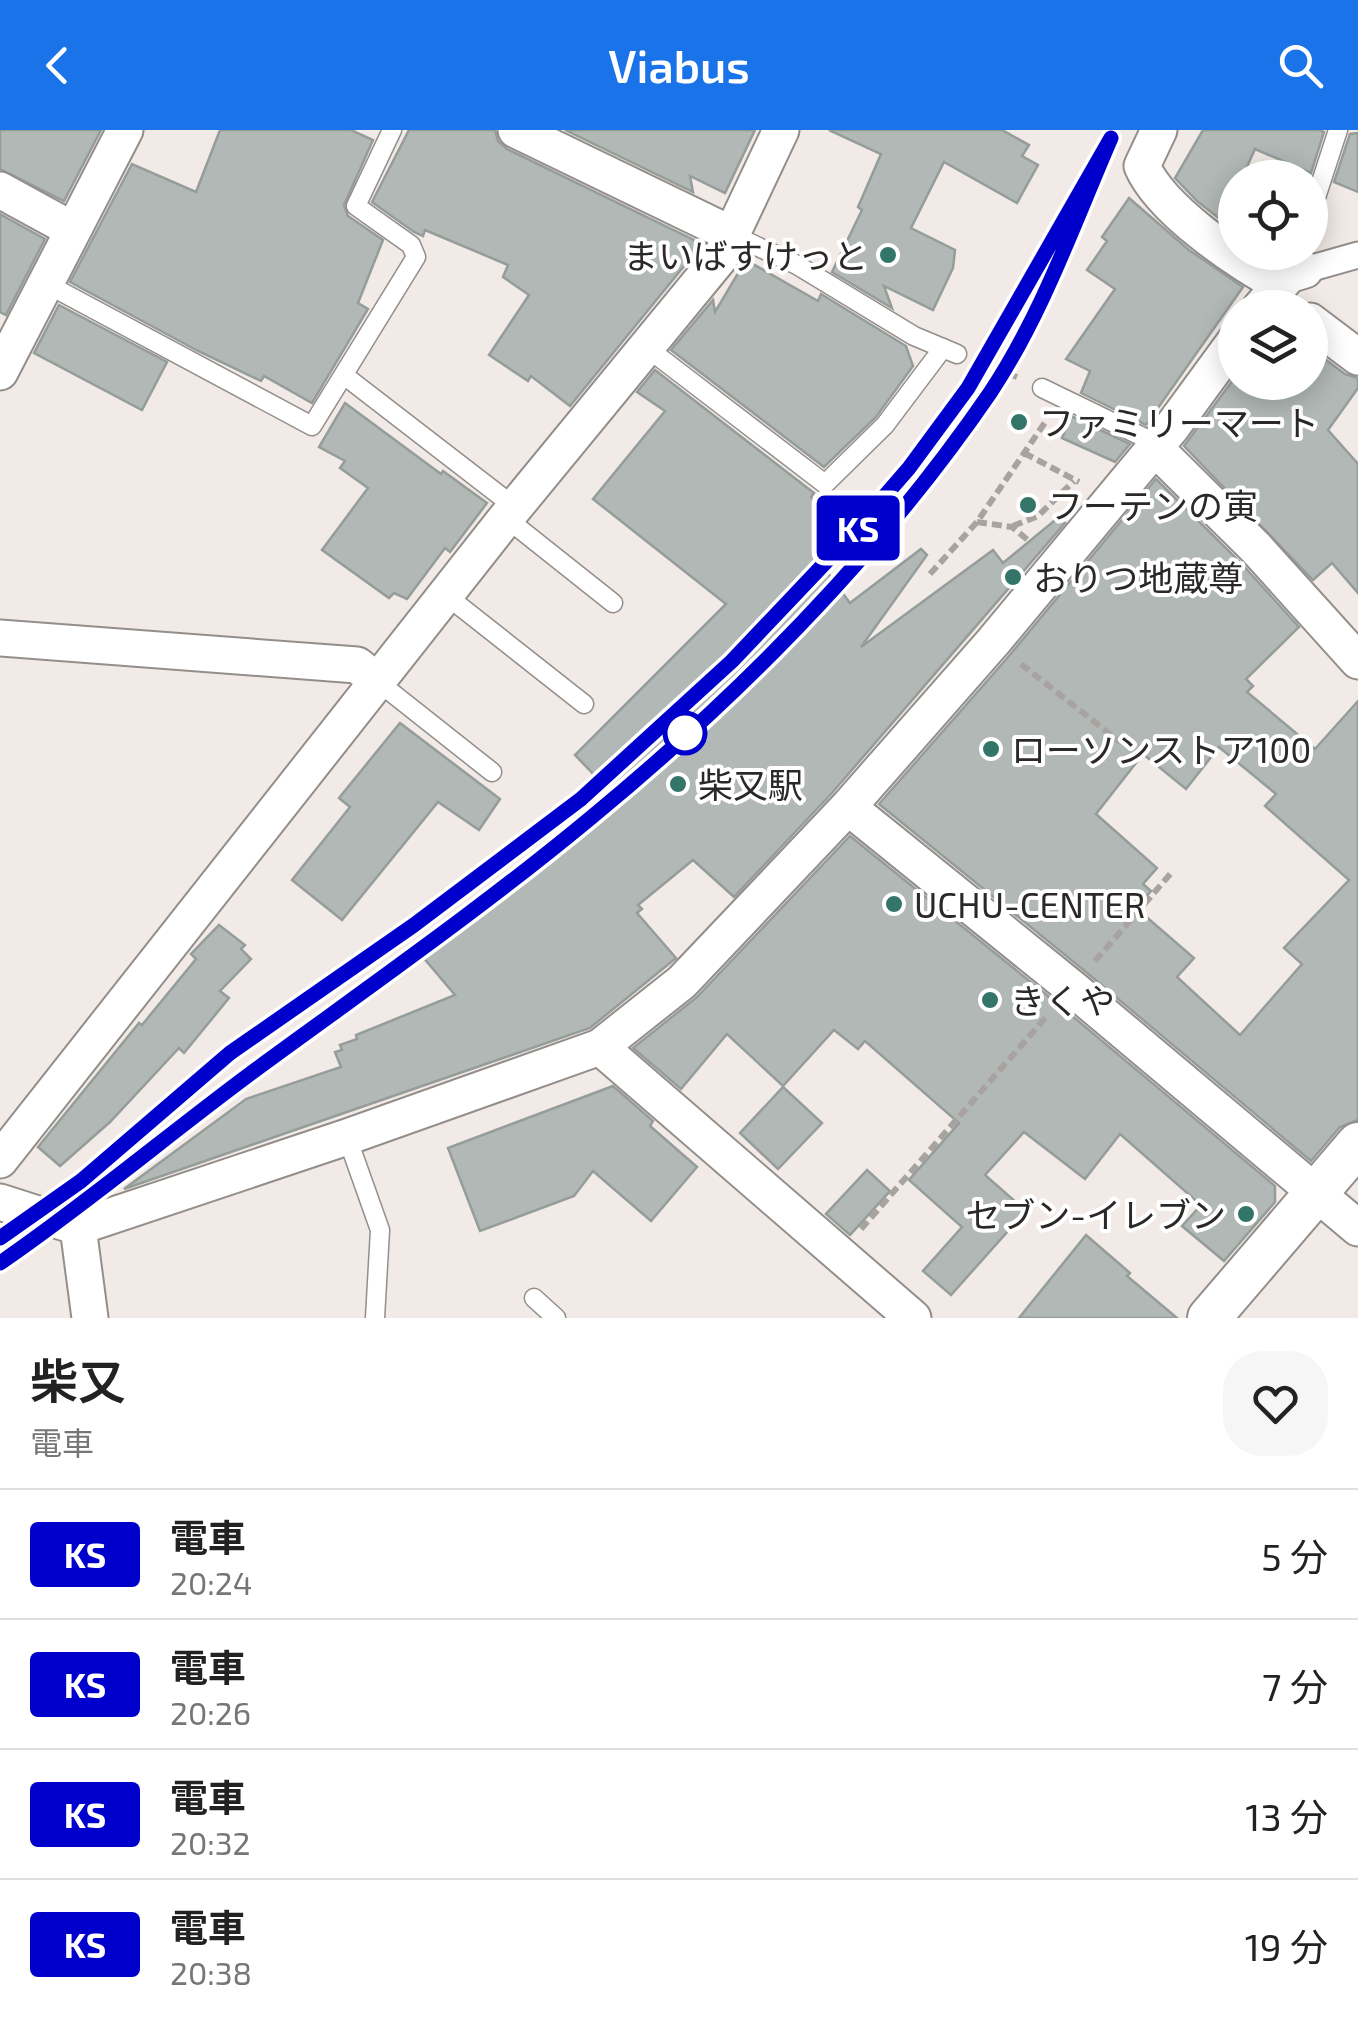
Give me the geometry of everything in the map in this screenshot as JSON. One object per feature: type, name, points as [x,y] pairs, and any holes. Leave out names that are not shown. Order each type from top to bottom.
[{"type":"street","points":[[0,372],[125,130]]},
{"type":"street","points":[[516,130],[732,234]]},
{"type":"street","points":[[0,1160],[511,513],[722,254],[782,130]]},
{"type":"street","points":[[1160,130],[1142,166],[1150,184],[1234,260],[1285,284],[1358,255]]},
{"type":"street","points":[[0,190],[73,230]]},
{"type":"street","points":[[1328,334],[1358,357]]},
{"type":"street","points":[[0,1202],[78,1227],[347,1138],[600,1047],[682,982],[848,807],[993,642],[1154,448],[1218,363]]},
{"type":"street","points":[[1154,448],[1256,548],[1358,662]]},
{"type":"street","points":[[0,638],[356,665],[378,681]]},
{"type":"street","points":[[848,807],[1072,988],[1358,1228]]},
{"type":"street","points":[[600,1047],[913,1318]]},
{"type":"street","points":[[1209,1318],[1358,1144]]},
{"type":"street","points":[[78,1227],[90,1318]]},
{"type":"lane","points":[[46,283],[312,426],[416,257],[412,245],[356,206],[392,130]]},
{"type":"lane","points":[[1328,161],[1338,130]]},
{"type":"lane","points":[[646,348],[825,484],[885,425],[950,351],[914,336],[797,265],[732,234]]},
{"type":"lane","points":[[345,376],[613,603]]},
{"type":"lane","points":[[1042,388],[1143,438],[1154,448]]},
{"type":"lane","points":[[446,596],[584,704]]},
{"type":"lane","points":[[378,681],[492,772]]},
{"type":"lane","points":[[347,1138],[380,1230],[375,1318]]},
{"type":"lane","points":[[534,1298],[556,1318]]},
{"type":"path","points":[[950,351],[1042,388]]},
{"type":"path","points":[[930,574],[977,522],[1062,398]]},
{"type":"path","points":[[1024,453],[1111,498]]},
{"type":"path","points":[[1012,527],[1038,516],[1076,480]]},
{"type":"path","points":[[977,522],[1012,527],[1058,562]]},
{"type":"path","points":[[993,642],[1120,742]]},
{"type":"path","points":[[841,1252],[1172,872]]},
{"type":"building","points":[[0,130],[101,130],[64,201],[0,169]]},
{"type":"building","points":[[220,130],[351,130],[373,140],[344,205],[348,216],[383,240],[358,303],[368,309],[312,403],[264,376],[261,381],[198,351],[70,282],[132,164],[196,192]]},
{"type":"building","points":[[409,130],[495,130],[498,141],[507,149],[702,244],[570,406],[531,376],[528,381],[489,355],[529,295],[503,277],[508,265],[425,230],[423,236],[414,232],[372,202]]},
{"type":"building","points":[[565,130],[755,130],[725,193],[690,176],[693,192]]},
{"type":"building","points":[[829,130],[1002,130],[1029,145],[1022,156],[1038,165],[1017,203],[944,162],[911,228],[955,250],[953,268],[933,310],[884,286],[892,308],[832,272],[862,210],[858,207],[881,154]]},
{"type":"building","points":[[1203,130],[1324,132],[1315,160],[1281,160],[1255,149],[1250,160],[1218,160],[1218,218],[1175,178]]},
{"type":"building","points":[[1358,133],[1358,192],[1334,182],[1350,134]]},
{"type":"building","points":[[1129,198],[1189,250],[1243,287],[1218,290],[1218,323],[1146,425],[1081,393],[1090,371],[1066,359],[1115,289],[1087,270],[1107,241],[1102,237]]},
{"type":"building","points":[[0,214],[45,239],[6,315],[0,312]]},
{"type":"building","points":[[746,260],[818,301],[821,294],[906,346],[913,366],[876,417],[824,467],[671,350],[713,300],[715,312]]},
{"type":"building","points":[[59,305],[167,362],[142,410],[34,353]]},
{"type":"building","points":[[1328,361],[1358,378],[1358,388],[1328,430],[1358,464],[1358,593],[1332,563],[1313,580],[1184,446],[1218,400],[1328,400]]},
{"type":"building","points":[[655,370],[814,493],[811,497],[842,529],[817,559],[850,603],[921,549],[927,555],[861,647],[993,550],[1003,563],[1060,516],[1065,523],[832,793],[734,897],[693,860],[638,905],[642,909],[637,913],[676,958],[590,1028],[124,1189],[246,1099],[341,1067],[335,1052],[342,1050],[340,1045],[455,995],[422,956],[622,804],[575,755],[726,604],[593,499],[665,411],[637,392]]},
{"type":"building","points":[[345,403],[487,503],[450,552],[445,548],[407,599],[394,593],[389,598],[322,550],[368,488],[340,468],[345,461],[319,447]]},
{"type":"building","points":[[1071,416],[1130,444],[1115,462],[1062,438]]},
{"type":"building","points":[[1156,479],[1299,627],[1246,679],[1253,686],[1247,692],[1315,749],[1358,701],[1358,1120],[1340,1127],[1311,1161],[879,804]],"holes":[[[1219,747],[1276,794],[1265,806],[1349,880],[1284,948],[1302,964],[1240,1035],[1177,977],[1194,958],[1136,908],[1151,891],[1143,884],[1157,868],[1096,814],[1143,754],[1186,789]]]},
{"type":"building","points":[[400,723],[500,799],[479,830],[438,802],[342,920],[292,880],[350,807],[339,798]]},
{"type":"building","points":[[850,836],[1275,1186],[1275,1202],[1224,1261],[1182,1226],[1201,1205],[1120,1134],[1085,1179],[1024,1132],[985,1175],[1026,1211],[951,1295],[923,1271],[962,1227],[909,1180],[959,1123],[865,1041],[858,1049],[834,1030],[783,1086],[727,1034],[681,1089],[633,1048],[697,997]]},
{"type":"building","points":[[219,925],[245,945],[241,949],[251,959],[220,991],[229,998],[184,1053],[179,1048],[110,1122],[60,1166],[38,1147],[196,959],[191,954]]},
{"type":"building","points":[[613,1086],[653,1121],[650,1126],[697,1167],[651,1221],[593,1171],[574,1196],[480,1231],[448,1148]]},
{"type":"building","points":[[783,1087],[822,1123],[778,1169],[740,1133]]},
{"type":"building","points":[[867,1170],[890,1191],[850,1235],[826,1214]]},
{"type":"building","points":[[1086,1235],[1130,1273],[1127,1276],[1177,1318],[1019,1318]]},
{"type":"railway","points":[[0,1263],[558,842],[746,678],[833,589],[915,494],[990,393],[1026,332],[1111,138]]},
{"type":"railway","points":[[0,1238],[81,1181],[230,1053],[414,925],[581,799],[732,661],[909,468],[983,364],[1059,227]]},
{"type":"train","name":"KS","points":[[0,1238],[81,1181],[230,1053],[414,925],[581,799],[732,661],[909,468],[968,388],[1111,138],[1026,332],[990,392],[897,517],[753,672],[595,815],[429,944],[0,1263]]},
{"type":"place","name":"まいばすけっと","points":[[888,255]]},
{"type":"place","name":"ファミリーマート","points":[[1019,422]]},
{"type":"place","name":"フーテンの寅","points":[[1028,505]]},
{"type":"place","name":"おりつ地蔵尊","points":[[1013,577]]},
{"type":"place","name":"ローソンストア100","points":[[991,749]]},
{"type":"place","name":"柴又駅","points":[[678,784]]},
{"type":"place","name":"UCHU-CENTER","points":[[894,904]]},
{"type":"place","name":"きくや","points":[[990,1000]]},
{"type":"place","name":"セブン-イレブン","points":[[1246,1214]]}]
